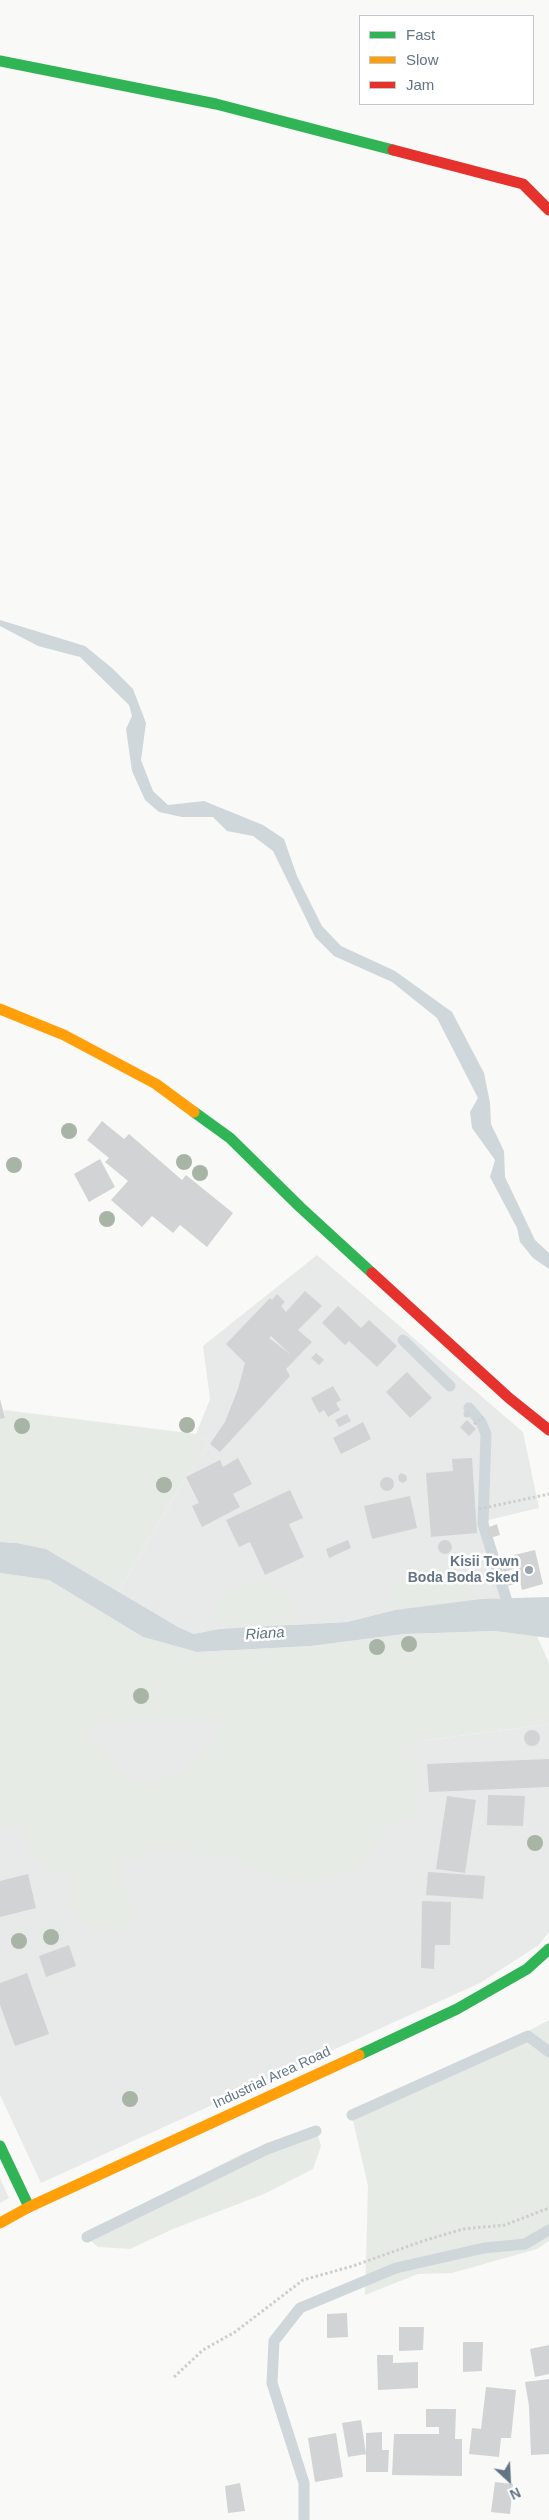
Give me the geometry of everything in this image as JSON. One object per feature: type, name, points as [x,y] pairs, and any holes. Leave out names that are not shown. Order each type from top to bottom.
[{"type":"main road","points":[[0,62],[216,104],[523,184],[549,210]]},
{"type":"main road","points":[[0,1009],[64,1034],[156,1084],[230,1138],[300,1207],[509,1398],[549,1430]]},
{"type":"main road","name":"Industrial Area Road","points":[[0,2224],[29,2206],[456,2009],[527,1970],[549,1948]]},
{"type":"main road","points":[[0,2146],[29,2206]]},
{"type":"path","points":[[474,1424],[485,1415]]},
{"type":"path","points":[[479,1508],[490,1508],[549,1494]]},
{"type":"path","points":[[174,2377],[203,2350],[235,2332],[303,2280],[353,2266],[463,2229],[505,2225],[549,2208]]},
{"type":"shaded area","points":[[317,1255],[523,1432],[539,1508],[480,1522],[502,1598],[395,1610],[347,1622],[219,1629],[194,1634],[178,1627],[118,1592],[186,1477],[210,1444],[196,1434],[210,1399],[203,1346]]},
{"type":"shaded area","points":[[4,1410],[196,1434],[210,1444],[186,1477],[118,1592],[46,1549],[17,1543],[0,1542],[0,1419],[5,1418]]},
{"type":"shaded area","points":[[421,1569],[454,1570],[471,1589],[471,1608],[409,1615],[394,1596],[394,1582]]},
{"type":"shaded area","points":[[0,1573],[49,1580],[143,1637],[197,1652],[311,1646],[404,1634],[495,1631],[537,1636],[549,1663],[549,1724],[421,1741],[410,1761],[419,1763],[417,1813],[387,1828],[362,1866],[296,1887],[228,1856],[160,1851],[122,1863],[135,1921],[113,1933],[87,1930],[68,1902],[67,1878],[42,1869],[17,1826],[0,1827]],"holes":[[[196,1717],[221,1722],[214,1746],[178,1775],[131,1782],[88,1730],[120,1721]]]},
{"type":"shaded area","points":[[254,1579],[288,1593],[297,1617],[281,1639],[241,1643],[214,1618],[216,1598]]},
{"type":"shaded area","points":[[0,1691],[421,1741],[549,1724],[549,1932],[539,1945],[480,1983],[41,2183],[0,2095]]},
{"type":"shaded area","points":[[549,2020],[549,2241],[537,2249],[452,2273],[418,2274],[365,2295],[368,2186],[351,2112],[500,2046]]},
{"type":"shaded area","points":[[315,2126],[321,2146],[313,2169],[264,2194],[173,2229],[130,2249],[98,2247],[83,2234],[244,2153]]},
{"type":"shaded area","points":[[0,2178],[9,2198],[0,2203]]},
{"type":"water","points":[[0,620],[85,646],[112,668],[133,689],[146,723],[141,760],[153,791],[168,805],[204,801],[263,825],[284,839],[297,876],[322,926],[341,946],[395,971],[452,1012],[484,1073],[490,1103],[491,1124],[504,1151],[505,1177],[535,1240],[549,1253],[549,1269],[533,1258],[520,1242],[517,1228],[490,1177],[495,1160],[472,1128],[470,1112],[478,1098],[437,1018],[392,982],[334,956],[315,937],[273,851],[253,836],[227,831],[213,817],[182,817],[159,812],[145,800],[132,771],[126,729],[132,716],[129,705],[80,657],[38,646],[0,626]]},
{"type":"water","name":"Riana","points":[[0,1542],[17,1543],[46,1549],[178,1627],[194,1634],[219,1629],[347,1622],[395,1610],[482,1599],[549,1597],[549,1638],[495,1631],[404,1634],[311,1646],[197,1652],[143,1637],[49,1580],[0,1573]]},
{"type":"building","points":[[102,1121],[124,1139],[129,1134],[182,1180],[186,1175],[233,1213],[207,1247],[180,1225],[173,1233],[152,1216],[142,1227],[111,1200],[128,1181],[105,1162],[109,1158],[87,1140]]},
{"type":"building","points":[[100,1159],[115,1187],[89,1202],[74,1174]]},
{"type":"building","points":[[305,1291],[322,1306],[298,1330],[312,1342],[286,1369],[290,1376],[220,1452],[210,1444],[225,1422],[238,1389],[245,1363],[226,1344],[270,1298],[272,1300],[277,1294],[285,1302],[281,1306],[286,1312]],"holes":[[[271,1336],[291,1355],[269,1338]]]},
{"type":"building","points":[[338,1306],[361,1328],[369,1320],[397,1346],[377,1367],[349,1341],[345,1345],[322,1323]]},
{"type":"building","points":[[316,1353],[324,1360],[319,1365],[311,1358]]},
{"type":"building","points":[[407,1372],[432,1398],[410,1418],[386,1392]]},
{"type":"building","points":[[333,1386],[341,1400],[336,1403],[340,1410],[328,1417],[324,1410],[319,1413],[311,1398]]},
{"type":"building","points":[[0,1399],[5,1418],[0,1419]]},
{"type":"building","points":[[467,1411],[470,1414],[467,1417],[464,1414]]},
{"type":"building","points":[[347,1414],[351,1421],[339,1427],[335,1420]]},
{"type":"building","points":[[467,1420],[476,1429],[469,1436],[460,1427]]},
{"type":"building","points":[[363,1422],[371,1439],[341,1454],[333,1438]]},
{"type":"building","points":[[238,1458],[252,1484],[233,1494],[240,1507],[202,1527],[192,1506],[199,1503],[186,1477],[220,1460],[223,1467]]},
{"type":"building","points":[[472,1458],[477,1533],[431,1537],[426,1473],[453,1471],[452,1459]]},
{"type":"building","points":[[401,1473],[406,1475],[407,1480],[403,1483],[399,1481],[398,1476]]},
{"type":"building","points":[[387,1477],[392,1479],[394,1484],[392,1489],[387,1491],[382,1489],[380,1484],[382,1479]]},
{"type":"building","points":[[290,1490],[303,1518],[289,1524],[304,1557],[265,1575],[250,1542],[239,1547],[226,1520]]},
{"type":"building","points":[[410,1496],[417,1528],[372,1539],[364,1506]]},
{"type":"building","points":[[497,1524],[500,1535],[490,1538],[487,1528]]},
{"type":"building","points":[[348,1540],[351,1548],[329,1558],[326,1549]]},
{"type":"building","points":[[442,1540],[448,1540],[452,1547],[448,1554],[442,1554],[438,1550],[438,1544]]},
{"type":"building","name":"Kisii Town Boda Boda Sked","points":[[535,1550],[543,1584],[522,1590],[514,1555]]},
{"type":"building","points":[[511,1557],[514,1569],[504,1572],[500,1560]]},
{"type":"building","points":[[514,1572],[518,1583],[507,1586],[504,1575]]},
{"type":"building","points":[[529,1730],[535,1730],[540,1735],[538,1744],[529,1746],[524,1741],[524,1735]]},
{"type":"building","points":[[549,1759],[549,1787],[429,1792],[427,1764]]},
{"type":"building","points":[[488,1795],[525,1796],[523,1826],[487,1825]]},
{"type":"building","points":[[447,1796],[476,1800],[465,1873],[436,1869]]},
{"type":"building","points":[[428,1872],[485,1876],[483,1899],[426,1895]]},
{"type":"building","points":[[28,1874],[36,1908],[0,1917],[0,1881]]},
{"type":"building","points":[[422,1901],[451,1902],[450,1945],[435,1945],[434,1969],[421,1968]]},
{"type":"building","points":[[69,1945],[76,1966],[46,1977],[39,1956]]},
{"type":"building","points":[[27,1973],[49,2034],[15,2046],[0,2005],[0,1983]]},
{"type":"building","points":[[347,2313],[348,2337],[327,2338],[327,2314]]},
{"type":"building","points":[[399,2327],[424,2327],[423,2350],[399,2351]]},
{"type":"building","points":[[463,2342],[483,2342],[482,2371],[463,2372]]},
{"type":"building","points":[[549,2345],[549,2374],[535,2377],[530,2349]]},
{"type":"building","points":[[377,2355],[393,2355],[393,2363],[418,2362],[418,2388],[378,2390]]},
{"type":"building","points":[[549,2379],[549,2454],[531,2455],[529,2406],[525,2382]]},
{"type":"building","points":[[486,2387],[516,2390],[511,2438],[501,2438],[499,2457],[469,2454],[472,2428],[481,2429]]},
{"type":"building","points":[[426,2409],[456,2409],[455,2439],[462,2439],[462,2476],[392,2475],[394,2434],[439,2434],[439,2427],[426,2427]]},
{"type":"building","points":[[361,2420],[366,2454],[348,2457],[342,2423]]},
{"type":"building","points":[[382,2432],[382,2450],[389,2450],[388,2472],[366,2472],[366,2433]]},
{"type":"building","points":[[336,2433],[343,2477],[315,2482],[308,2438]]},
{"type":"building","points":[[495,2482],[513,2484],[510,2514],[491,2512]]},
{"type":"building","points":[[240,2483],[245,2511],[228,2513],[225,2486]]},
{"type":"waterway","points":[[403,1340],[450,1386]]},
{"type":"waterway","points":[[469,1408],[481,1422],[486,1434],[483,1524],[510,1611]]},
{"type":"waterway","points":[[352,2115],[528,2036],[549,2052]]},
{"type":"waterway","points":[[87,2237],[267,2149],[316,2131]]},
{"type":"waterway","points":[[304,2520],[304,2483],[272,2383],[274,2341],[300,2308],[396,2268],[484,2248],[525,2244],[549,2230]]},
{"type":"traffic: fast","points":[[0,61],[216,104],[393,150]]},
{"type":"traffic: fast","points":[[194,1112],[230,1138],[300,1207],[372,1273]]},
{"type":"traffic: fast","points":[[359,2055],[457,2009],[527,1969],[549,1949]]},
{"type":"traffic: fast","points":[[0,2146],[29,2207]]},
{"type":"traffic: slow","points":[[0,1009],[64,1035],[156,1084],[194,1112]]},
{"type":"traffic: slow","points":[[0,2223],[29,2207],[359,2055]]},
{"type":"traffic: jam","points":[[393,150],[523,184],[549,210]]},
{"type":"traffic: jam","points":[[372,1273],[509,1398],[549,1430]]},
{"type":"place","name":"Kisii Town Boda Boda Sked","points":[[529,1570]]}]
